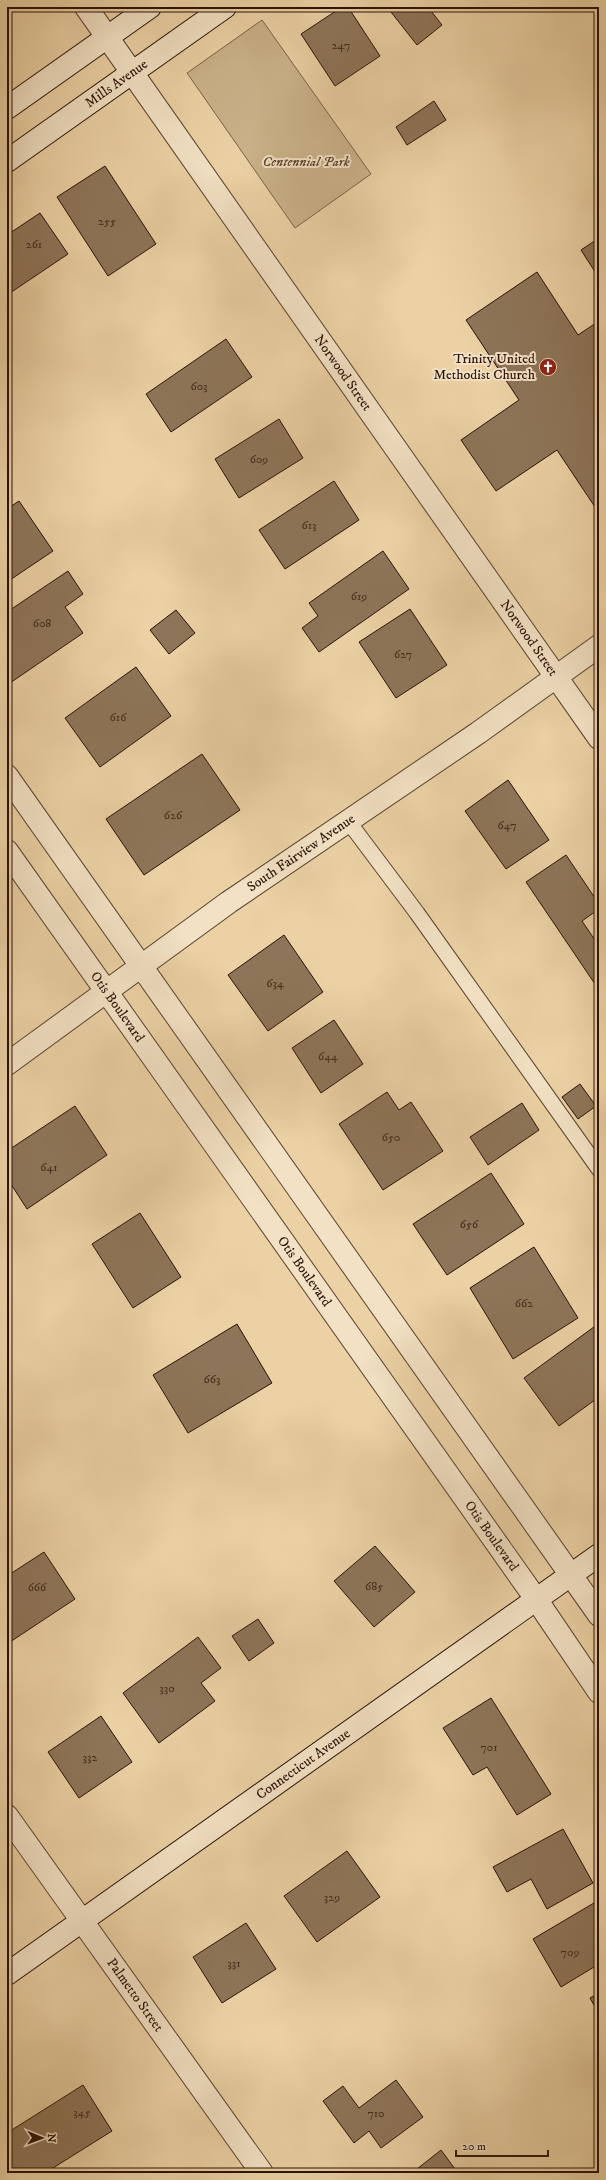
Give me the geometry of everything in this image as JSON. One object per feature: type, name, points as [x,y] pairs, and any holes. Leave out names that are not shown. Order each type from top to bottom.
[{"type":"street","name":"Norwood Street","points":[[86,7],[599,738]]},
{"type":"street","points":[[7,108],[150,7]]},
{"type":"street","name":"Mills Avenue","points":[[7,161],[225,7]]},
{"type":"street","name":"South Fairview Avenue","points":[[7,1064],[229,902],[478,733],[599,646]]},
{"type":"street","points":[[7,776],[572,1574],[599,1615]]},
{"type":"street","name":"Otis Boulevard","points":[[7,851],[536,1599],[599,1692]]},
{"type":"street","name":"Connecticut Avenue","points":[[7,1974],[599,1555]]},
{"type":"street","name":"Palmetto Street","points":[[7,1816],[262,2173]]},
{"type":"lane","points":[[348,821],[417,913],[599,1169]]},
{"type":"green space","name":"Centennial Park","points":[[262,20],[371,174],[295,228],[187,73]]},
{"type":"building","points":[[342,7],[348,7],[380,56],[335,86],[301,34]]},
{"type":"building","points":[[387,7],[428,7],[442,25],[417,45]]},
{"type":"building","points":[[434,101],[446,120],[407,145],[396,127]]},
{"type":"building","points":[[105,166],[156,244],[108,276],[57,197]]},
{"type":"building","points":[[40,213],[68,254],[7,295],[7,235]]},
{"type":"building","points":[[599,238],[599,278],[581,250]]},
{"type":"building","name":"Trinity United Methodist Church","points":[[537,272],[578,335],[599,321],[599,513],[557,450],[496,491],[461,440],[519,400],[466,320]]},
{"type":"building","points":[[226,339],[252,377],[171,432],[146,394]]},
{"type":"building","points":[[279,419],[303,458],[239,498],[215,459]]},
{"type":"building","points":[[334,481],[359,520],[285,569],[259,530]]},
{"type":"building","points":[[19,501],[53,551],[7,582],[7,509]]},
{"type":"building","points":[[383,551],[409,589],[319,652],[302,628],[318,616],[309,603]]},
{"type":"building","points":[[68,571],[83,594],[65,607],[83,633],[10,683],[7,679],[7,612]]},
{"type":"building","points":[[410,609],[447,665],[396,698],[359,642]]},
{"type":"building","points":[[176,610],[195,633],[169,654],[150,630]]},
{"type":"building","points":[[136,667],[171,716],[100,767],[65,718]]},
{"type":"building","points":[[202,754],[240,810],[144,875],[106,819]]},
{"type":"building","points":[[508,780],[549,840],[506,869],[465,811]]},
{"type":"building","points":[[566,855],[599,904],[599,909],[582,921],[599,946],[599,990],[526,882]]},
{"type":"building","points":[[284,935],[323,992],[268,1031],[228,975]]},
{"type":"building","points":[[334,1020],[363,1064],[321,1093],[292,1048]]},
{"type":"building","points":[[580,1084],[596,1106],[578,1119],[562,1097]]},
{"type":"building","points":[[387,1092],[399,1110],[411,1102],[443,1151],[383,1190],[339,1124]]},
{"type":"building","points":[[522,1103],[539,1130],[488,1165],[470,1137]]},
{"type":"building","points":[[75,1106],[107,1155],[27,1209],[7,1178],[7,1151]]},
{"type":"building","points":[[491,1173],[524,1224],[447,1275],[413,1224]]},
{"type":"building","points":[[140,1213],[181,1277],[133,1308],[92,1244]]},
{"type":"building","points":[[534,1247],[578,1318],[513,1359],[470,1288]]},
{"type":"building","points":[[237,1324],[272,1383],[188,1433],[153,1375]]},
{"type":"building","points":[[598,1324],[599,1397],[559,1426],[524,1378]]},
{"type":"building","points":[[375,1546],[415,1592],[374,1627],[334,1581]]},
{"type":"building","points":[[44,1552],[75,1599],[7,1644],[7,1576]]},
{"type":"building","points":[[258,1619],[274,1643],[249,1661],[232,1636]]},
{"type":"building","points":[[198,1637],[221,1668],[201,1683],[215,1701],[159,1743],[123,1693]]},
{"type":"building","points":[[491,1698],[551,1794],[517,1815],[487,1767],[473,1775],[443,1728]]},
{"type":"building","points":[[101,1716],[132,1762],[79,1798],[48,1752]]},
{"type":"building","points":[[563,1829],[593,1883],[547,1909],[531,1879],[507,1892],[493,1867]]},
{"type":"building","points":[[347,1851],[380,1897],[317,1942],[284,1896]]},
{"type":"building","points":[[599,1900],[599,1964],[561,1987],[533,1939]]},
{"type":"building","points":[[246,1923],[276,1969],[222,2003],[193,1957]]},
{"type":"building","points":[[599,1993],[599,2014],[590,1998]]},
{"type":"building","points":[[396,2080],[423,2117],[381,2148],[369,2131],[354,2143],[323,2101],[343,2086],[359,2108]]},
{"type":"building","points":[[83,2085],[112,2131],[45,2173],[14,2173],[7,2161],[7,2133]]},
{"type":"building","points":[[441,2150],[458,2173],[412,2173]]},
{"type":"place","name":"Trinity United Methodist Church","points":[[548,367]]}]
